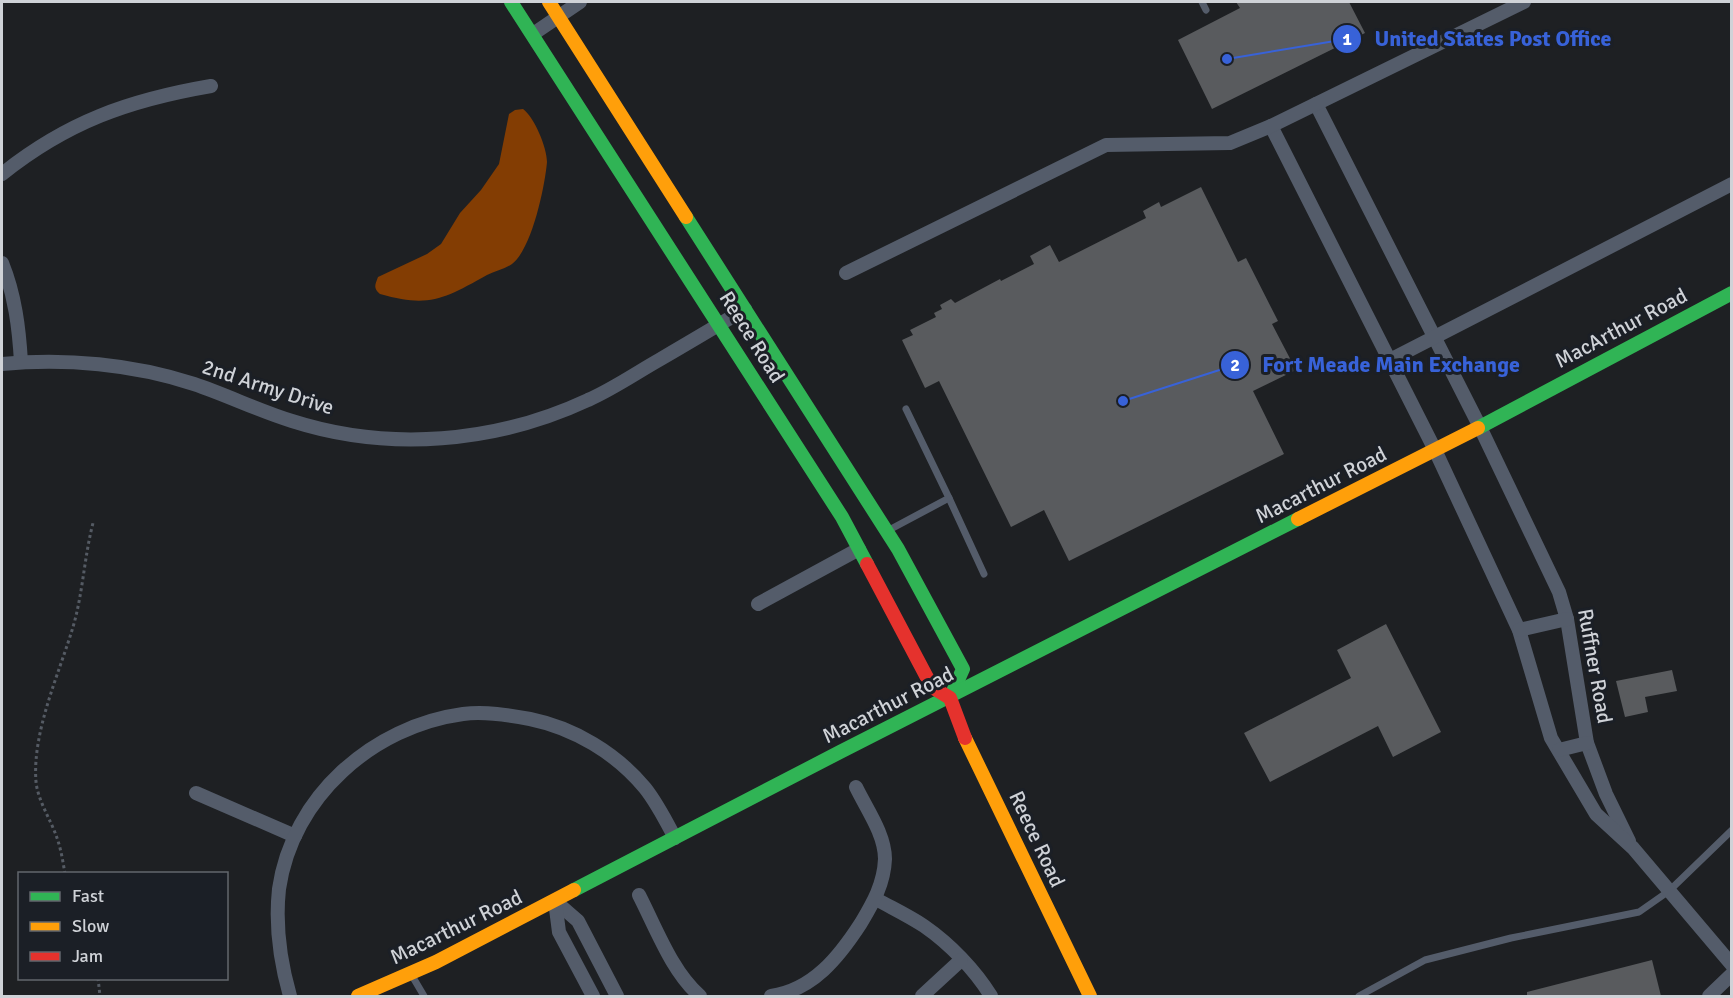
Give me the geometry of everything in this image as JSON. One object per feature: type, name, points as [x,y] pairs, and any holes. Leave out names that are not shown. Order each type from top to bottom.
[{"type":"street","name":"Reece Road","points":[[511,2],[842,517],[932,687],[950,698],[967,742],[1090,996]]},
{"type":"street","name":"Reece Road","points":[[549,2],[887,531],[963,669],[950,698]]},
{"type":"street","points":[[533,34],[580,2]]},
{"type":"street","points":[[846,273],[1106,145],[1230,142],[1271,126],[1524,2]]},
{"type":"street","points":[[2,174],[42,145],[90,118],[171,92],[211,86]]},
{"type":"street","name":"Ruffner Road","points":[[1316,104],[1480,427],[1558,592],[1568,619],[1587,743],[1606,794],[1633,848]]},
{"type":"street","name":"Ruffner Road","points":[[1271,126],[1436,450],[1519,630],[1551,738],[1596,814],[1633,848],[1731,965]]},
{"type":"street","points":[[1390,360],[1731,184]]},
{"type":"street","points":[[2,263],[16,312],[21,362]]},
{"type":"street","name":"MacArthur Road","points":[[1436,450],[1731,293]]},
{"type":"street","name":"2nd Army Drive","points":[[2,364],[72,362],[108,365],[194,384],[292,421],[354,436],[417,440],[502,430],[562,411],[615,386],[745,309]]},
{"type":"street","name":"Macarthur Road","points":[[358,996],[411,974],[1436,450]]},
{"type":"street","points":[[758,604],[859,549]]},
{"type":"street","points":[[1519,630],[1568,619]]},
{"type":"street","points":[[290,996],[279,949],[277,912],[280,887],[295,836],[326,788],[344,768],[367,750],[391,736],[416,726],[464,714],[488,713],[544,722],[569,731],[594,744],[624,766],[645,788],[675,838]]},
{"type":"street","points":[[1559,750],[1587,743]]},
{"type":"street","points":[[771,996],[797,988],[826,969],[839,956],[876,899],[885,857],[882,840],[856,787]]},
{"type":"street","points":[[196,793],[295,836]]},
{"type":"street","points":[[639,896],[679,974],[700,996]]},
{"type":"street","points":[[876,899],[923,926],[940,939],[981,980],[991,996]]},
{"type":"street","points":[[555,901],[559,932],[592,996]]},
{"type":"street","points":[[555,901],[578,921],[617,996]]},
{"type":"street","points":[[922,996],[961,960]]},
{"type":"street","points":[[1709,996],[1731,974]]},
{"type":"lane","points":[[1202,2],[1206,10]]},
{"type":"lane","points":[[906,409],[984,574]]},
{"type":"lane","points":[[887,531],[949,498]]},
{"type":"lane","points":[[1359,996],[1425,960],[1510,939],[1639,912],[1669,891],[1731,830]]},
{"type":"lane","points":[[411,974],[424,996]]},
{"type":"path","points":[[65,872],[58,841],[37,785],[36,761],[54,682],[73,627],[80,598],[84,563],[93,524]]},
{"type":"path","points":[[98,980],[100,996]]},
{"type":"shaded area","points":[[523,109],[539,133],[547,162],[544,186],[536,216],[526,245],[519,256],[512,264],[436,299],[411,300],[380,294],[375,286],[378,277],[427,254],[441,244],[460,213],[481,190],[499,164],[509,114]]},
{"type":"building","points":[[1236,2],[1349,2],[1365,33],[1212,109],[1178,40],[1240,8]]},
{"type":"building","points":[[1201,187],[1238,262],[1246,258],[1278,321],[1272,324],[1296,370],[1253,391],[1284,454],[1069,561],[1044,510],[1011,527],[939,381],[925,388],[902,340],[913,335],[910,330],[936,317],[934,313],[942,309],[940,305],[951,299],[955,303],[1034,264],[1030,256],[1050,245],[1059,262],[1146,218],[1143,211],[1159,202],[1161,207]]},
{"type":"building","points":[[1386,624],[1441,732],[1393,757],[1378,726],[1270,782],[1244,733],[1351,678],[1337,650]]},
{"type":"building","points":[[1672,670],[1677,691],[1645,697],[1648,712],[1625,717],[1616,681]]},
{"type":"building","points":[[1652,960],[1661,996],[1527,996],[1527,992]]},
{"type":"traffic: fast","points":[[511,2],[842,517],[867,564]]},
{"type":"traffic: fast","points":[[686,217],[898,549],[963,669],[950,698]]},
{"type":"traffic: fast","points":[[1478,428],[1732,293]]},
{"type":"traffic: fast","points":[[574,890],[1298,519]]},
{"type":"traffic: slow","points":[[549,2],[686,217]]},
{"type":"traffic: slow","points":[[1298,519],[1478,428]]},
{"type":"traffic: slow","points":[[965,738],[1090,996]]},
{"type":"traffic: slow","points":[[358,996],[436,962],[574,890]]},
{"type":"traffic: jam","points":[[867,564],[932,687],[950,698],[965,738]]},
{"type":"place","name":"United States Post Office","points":[[1227,59]]},
{"type":"place","name":"Fort Meade Main Exchange","points":[[1123,401]]}]
